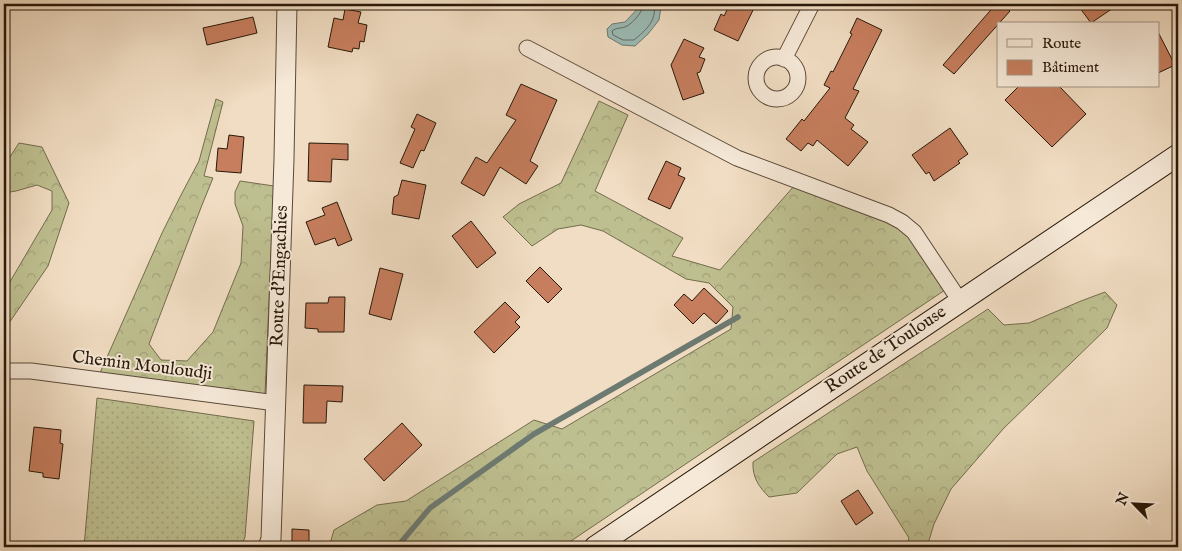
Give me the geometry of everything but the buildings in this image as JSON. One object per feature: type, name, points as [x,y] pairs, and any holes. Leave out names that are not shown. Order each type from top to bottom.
[{"type":"main road","name":"Route de Toulouse","points":[[595,547],[1178,155]]},
{"type":"street","name":"Route d'Engachies","points":[[268,547],[271,539],[276,403],[287,4]]},
{"type":"street","points":[[784,59],[812,4]]},
{"type":"street","points":[[527,48],[737,158],[889,215],[902,222],[914,232],[960,301]]},
{"type":"street","name":"Chemin Mouloudji","points":[[4,370],[32,371],[276,403]]},
{"type":"green space","points":[[216,99],[223,102],[204,176],[213,178],[149,344],[161,360],[187,361],[213,332],[241,263],[243,226],[235,204],[235,192],[240,181],[274,186],[265,394],[100,373],[162,233],[199,161]]},
{"type":"green space","points":[[599,101],[628,115],[595,191],[683,238],[672,256],[720,270],[795,185],[885,221],[901,230],[912,241],[948,288],[562,547],[329,547],[334,530],[377,505],[406,501],[534,420],[562,429],[731,329],[733,307],[709,283],[686,279],[603,231],[581,225],[558,229],[532,246],[503,217],[519,204],[561,183]]},
{"type":"green space","points":[[19,143],[42,147],[69,203],[48,266],[9,323],[4,348],[4,292],[52,210],[52,191],[37,185],[4,193],[4,166]]},
{"type":"green space","points":[[1105,292],[1117,305],[1107,328],[1004,428],[951,489],[934,524],[927,547],[906,547],[909,538],[867,471],[857,447],[837,454],[797,493],[769,497],[757,481],[753,462],[988,309],[1004,325],[1029,323]]},
{"type":"green space","points":[[97,398],[254,421],[245,537],[241,547],[84,547]]},
{"type":"water","points":[[642,4],[657,4],[661,7],[659,20],[648,34],[635,46],[622,45],[608,37],[607,29],[612,24],[625,22]]},
{"type":"waterway","points":[[397,547],[430,508],[534,434],[738,317]]}]
